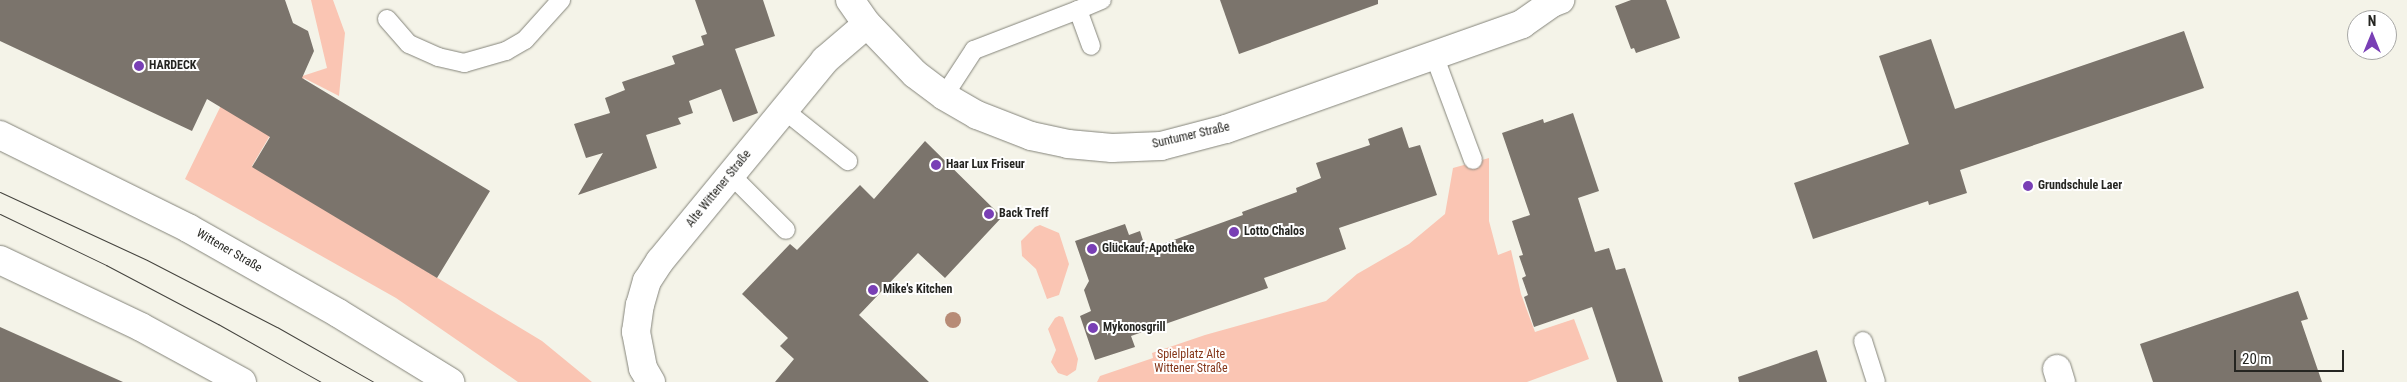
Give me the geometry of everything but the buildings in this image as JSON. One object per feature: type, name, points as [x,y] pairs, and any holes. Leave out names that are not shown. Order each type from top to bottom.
[{"type":"street","name":"Suntumer Straße","points":[[850,0],[867,24],[897,58],[944,96],[977,115],[1031,136],[1068,144],[1112,148],[1161,146],[1226,129],[1522,24],[1555,1]]},
{"type":"street","name":"Alte Wittener Straße","points":[[652,382],[643,368],[636,332],[640,305],[647,281],[660,261],[730,174],[825,60],[867,24]]},
{"type":"street","name":"Wittener Straße","points":[[0,135],[188,228],[338,313],[450,382]]},
{"type":"street","points":[[0,260],[141,326],[242,382]]},
{"type":"lane","points":[[386,19],[409,44],[438,57],[464,63],[506,51],[525,40],[561,0]]},
{"type":"lane","points":[[944,96],[974,50],[1102,0]]},
{"type":"lane","points":[[1078,10],[1091,46]]},
{"type":"lane","points":[[1434,55],[1473,160]]},
{"type":"lane","points":[[784,110],[848,162]]},
{"type":"lane","points":[[730,174],[786,230]]},
{"type":"lane","points":[[1863,340],[1876,382]]},
{"type":"green space","points":[[311,0],[333,0],[345,33],[339,96],[304,78],[252,166],[542,341],[592,382],[518,382],[396,298],[185,179],[231,85],[281,83],[327,68]]},
{"type":"green space","name":"Spielplatz Alte Wittener Straße","points":[[1489,158],[1489,221],[1498,255],[1511,250],[1521,294],[1535,332],[1574,319],[1589,359],[1527,382],[1097,382],[1100,376],[1153,358],[1152,353],[1205,335],[1326,301],[1357,274],[1409,244],[1445,214],[1453,168]]},
{"type":"green space","points":[[1040,225],[1059,233],[1069,264],[1059,295],[1047,299],[1036,269],[1022,256],[1021,241],[1035,227]]},
{"type":"green space","points":[[1063,317],[1078,359],[1076,370],[1067,376],[1058,373],[1051,362],[1056,350],[1048,329],[1055,318]]},
{"type":"tram line","points":[[0,192],[147,260],[277,327],[374,382]]},
{"type":"tram line","points":[[0,214],[106,265],[218,324],[321,382]]},
{"type":"place","name":"HARDECK","points":[[139,66]]},
{"type":"place","name":"Haar Lux Friseur","points":[[936,165]]},
{"type":"place","name":"Grundschule Laer","points":[[2028,186]]},
{"type":"place","name":"Back Treff","points":[[989,214]]},
{"type":"place","name":"Lotto Chalos","points":[[1234,232]]},
{"type":"place","name":"Glückauf-Apotheke","points":[[1092,249]]},
{"type":"place","name":"Mike's Kitchen","points":[[873,290]]},
{"type":"place","name":"Mykonosgrill","points":[[1093,328]]}]
